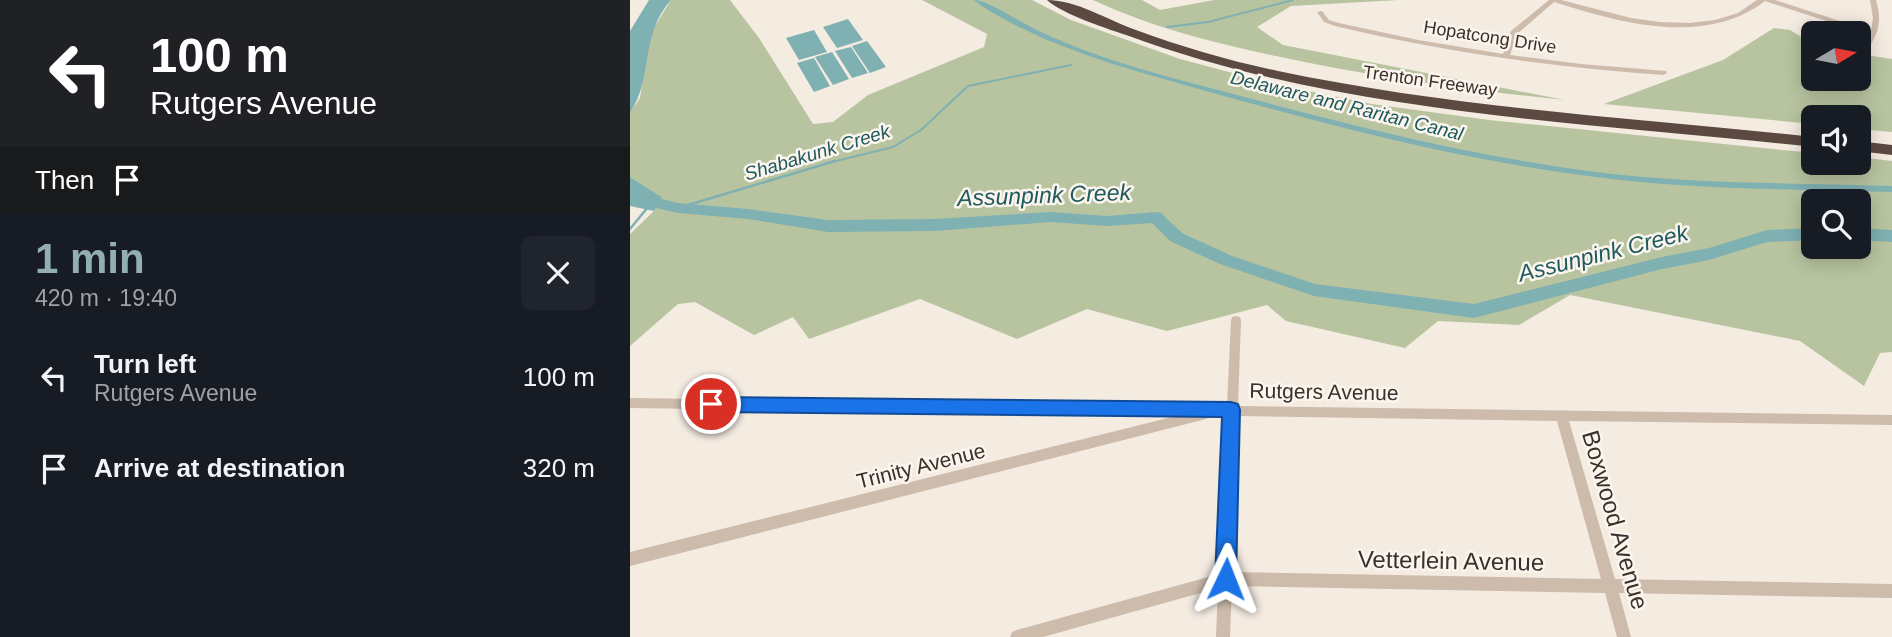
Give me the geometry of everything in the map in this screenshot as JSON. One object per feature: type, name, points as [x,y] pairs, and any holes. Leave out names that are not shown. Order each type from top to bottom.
[{"type":"highway","name":"Trenton Freeway","points":[[1053,0],[1171,46],[1336,87],[1435,102],[1801,141]]},
{"type":"highway","name":"Trenton Freeway","points":[[1067,0],[1128,25],[1197,47],[1263,65],[1352,84],[1463,99],[1801,134]]},
{"type":"highway","points":[[1871,141],[1892,143]]},
{"type":"highway","points":[[1871,148],[1892,150]]},
{"type":"street","points":[[1506,57],[1514,33],[1554,0],[1610,18],[1670,24],[1728,17],[1749,9],[1762,0]]},
{"type":"street","points":[[1768,0],[1874,34]]},
{"type":"street","points":[[1871,38],[1877,13],[1873,0]]},
{"type":"street","name":"Hopatcong Drive","points":[[1320,12],[1325,20],[1338,25],[1506,57],[1663,73]]},
{"type":"street","points":[[1223,637],[1227,410],[1236,320]]},
{"type":"street","name":"Rutgers Avenue","points":[[630,403],[1892,420]]},
{"type":"street","name":"Trinity Avenue","points":[[630,559],[1227,410]]},
{"type":"street","name":"Boxwood Avenue","points":[[1562,416],[1624,637]]},
{"type":"street","name":"Vetterlein Avenue","points":[[1017,637],[1226,579],[1892,592]]},
{"type":"green space","points":[[671,0],[730,0],[759,38],[813,124],[833,122],[868,95],[984,47],[987,34],[922,0],[1032,0],[1071,20],[1180,59],[1274,84],[1372,104],[1489,120],[1801,152],[1801,175],[1871,175],[1871,158],[1892,161],[1892,352],[1880,353],[1864,386],[1800,341],[1570,295],[1519,325],[1438,321],[1405,348],[1286,321],[1267,305],[1167,331],[1087,309],[1017,339],[920,299],[809,339],[793,317],[754,335],[695,302],[678,304],[630,346],[630,234],[654,211],[662,197],[630,177],[630,113],[640,98],[650,34]]},
{"type":"green space","points":[[1093,0],[1142,0],[1160,10],[1214,0],[1398,0],[1291,6],[1257,27],[1283,45],[1565,100],[1420,82],[1276,56],[1183,33]]},
{"type":"green space","points":[[1774,28],[1790,30],[1801,37],[1801,91],[1871,91],[1871,56],[1892,59],[1892,132],[1871,130],[1871,105],[1801,105],[1801,123],[1604,104],[1723,60]]},
{"type":"water","points":[[649,0],[671,0],[654,28],[642,85],[630,113],[630,31]]},
{"type":"water","points":[[848,19],[863,40],[837,48],[823,27]]},
{"type":"water","points":[[814,30],[827,52],[799,60],[786,38]]},
{"type":"water","points":[[867,41],[886,67],[870,73],[852,46]]},
{"type":"water","points":[[851,47],[868,73],[852,78],[835,51]]},
{"type":"water","points":[[832,52],[849,79],[833,85],[815,57]]},
{"type":"water","points":[[814,58],[830,86],[814,92],[797,63]]},
{"type":"water","points":[[630,177],[662,197],[654,211],[630,206]]},
{"type":"waterway","name":"Delaware and Raritan Canal","points":[[977,0],[1036,32],[1098,57],[1315,118],[1444,149],[1614,177],[1733,185],[1892,189]]},
{"type":"waterway","name":"Shabakunk Creek","points":[[1167,27],[1208,22],[1293,0]]},
{"type":"waterway","name":"Shabakunk Creek","points":[[830,163],[893,147],[921,130],[968,86],[1071,65]]},
{"type":"waterway","name":"Shabakunk Creek","points":[[830,163],[835,161]]},
{"type":"waterway","name":"Shabakunk Creek","points":[[678,208],[830,163]]},
{"type":"waterway","name":"Assunpink Creek","points":[[630,191],[644,200],[678,208],[748,214],[828,226],[935,225],[1051,217],[1107,221],[1156,217],[1176,237],[1226,260],[1314,290],[1474,311],[1662,263],[1709,254],[1767,236],[1801,235]]},
{"type":"waterway","points":[[630,229],[648,207]]},
{"type":"waterway","name":"Assunpink Creek","points":[[1871,235],[1892,236]]},
{"type":"route","points":[[711,404],[1231,410],[1226,579]]}]
